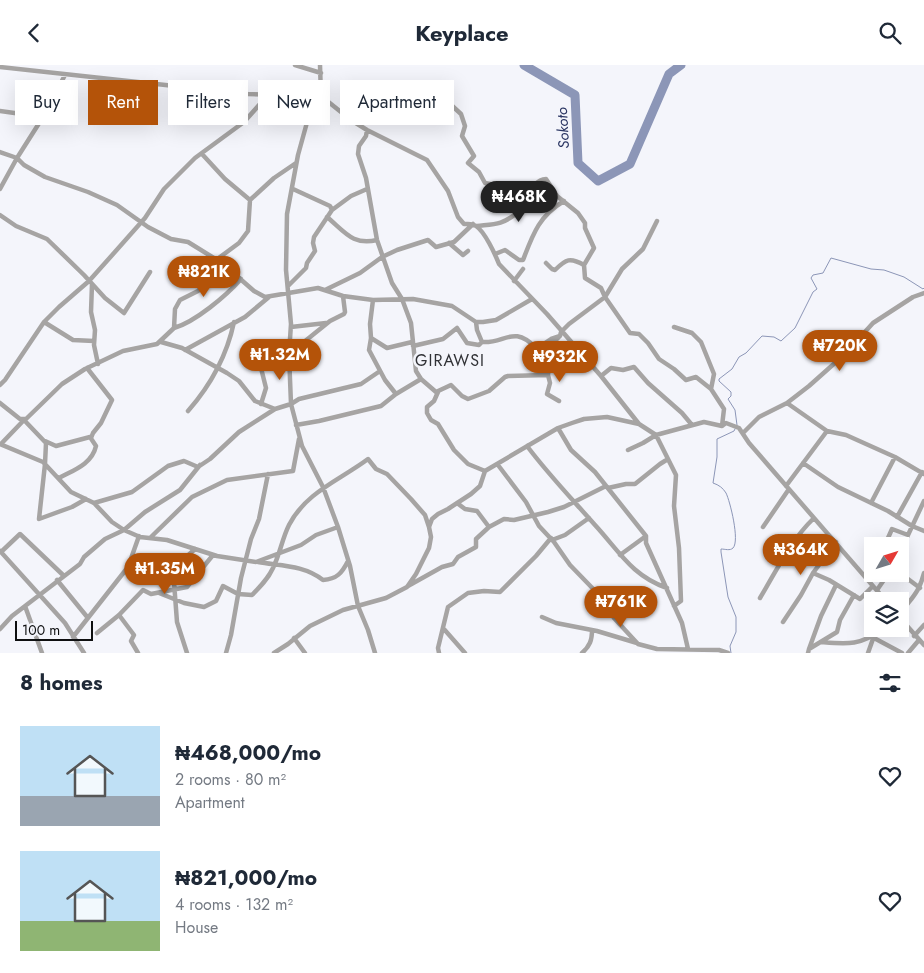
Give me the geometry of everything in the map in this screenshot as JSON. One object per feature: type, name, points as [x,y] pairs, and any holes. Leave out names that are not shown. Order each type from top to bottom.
[{"type":"street","points":[[295,65],[321,73]]},
{"type":"street","points":[[320,65],[321,80]]},
{"type":"street","points":[[0,67],[258,94]]},
{"type":"street","points":[[62,80],[65,75]]},
{"type":"street","points":[[330,103],[351,120],[427,160],[448,191],[458,217],[464,224],[498,225],[518,212],[528,194],[542,179],[546,179],[557,196],[582,219],[594,248],[584,265],[585,278],[602,288],[605,297],[630,333],[639,334],[646,340],[659,359],[686,380],[696,377],[711,389],[724,409],[722,426]]},
{"type":"street","points":[[0,385],[44,323],[59,307],[91,282],[141,222],[164,189],[185,168],[244,123],[258,107]]},
{"type":"street","points":[[454,108],[461,114],[465,126],[462,136],[474,157],[468,163],[479,172],[485,183],[516,187],[528,194]]},
{"type":"street","points":[[0,111],[15,113]]},
{"type":"street","points":[[0,189],[17,157],[38,125]]},
{"type":"street","points":[[306,125],[296,163],[293,189],[287,214],[286,270],[291,327],[289,354],[290,404],[302,446],[323,487],[338,527],[358,606],[375,653]]},
{"type":"street","points":[[368,130],[359,146],[358,154],[366,178],[377,240],[392,283],[402,299],[411,323],[416,371],[420,379],[438,392]]},
{"type":"street","points":[[0,152],[17,157],[24,165],[45,177],[88,192],[117,205],[141,222],[171,239],[188,242],[218,260],[254,291],[265,297],[310,289],[372,300],[413,299],[452,306],[476,322],[496,320],[532,299]]},
{"type":"street","points":[[202,154],[225,179],[250,200]]},
{"type":"street","points":[[174,328],[175,309],[180,300],[198,291],[208,281],[220,257],[239,243],[248,231],[250,200],[274,178],[296,163]]},
{"type":"street","points":[[293,189],[330,206],[332,210]]},
{"type":"street","points":[[288,286],[306,268],[315,251],[314,237],[332,210],[351,196],[367,189]]},
{"type":"street","points":[[495,254],[505,250],[523,260],[541,220],[564,201]]},
{"type":"street","points":[[0,215],[16,226],[47,239],[105,298],[124,313],[150,272]]},
{"type":"street","points":[[327,217],[354,240],[365,243],[377,240]]},
{"type":"street","points":[[371,338],[387,348],[443,339],[458,328],[467,343],[480,345],[482,342],[492,343],[500,338],[512,335],[519,337],[536,348],[560,334],[605,297],[622,269],[642,249],[657,221]]},
{"type":"street","points":[[324,290],[360,273],[382,257],[397,250],[428,240],[436,247],[449,243],[475,225]]},
{"type":"street","points":[[475,225],[495,254],[499,264],[547,314],[560,334],[601,376],[639,424],[656,435],[676,475],[674,506],[679,548],[681,601],[674,606]]},
{"type":"street","points":[[449,243],[463,255],[468,251]]},
{"type":"street","points":[[546,263],[554,270],[567,261],[574,260],[584,265]]},
{"type":"street","points":[[514,281],[523,269]]},
{"type":"street","points":[[241,279],[229,293],[185,325],[174,328],[161,342],[123,351],[87,369],[62,385],[24,419],[0,444],[45,464],[71,492],[94,503],[112,522],[124,530],[139,536],[167,540],[213,555],[246,562],[298,567],[313,572],[323,580],[341,574],[348,561]]},
{"type":"street","points":[[91,282],[91,312],[95,330],[94,341],[98,364]]},
{"type":"street","points":[[743,433],[759,417],[787,403],[830,368],[873,323],[913,297],[924,293]]},
{"type":"street","points":[[289,354],[327,323],[344,314],[343,295]]},
{"type":"street","points":[[185,350],[245,317],[270,296]]},
{"type":"street","points":[[372,300],[369,351],[385,380],[396,393]]},
{"type":"street","points":[[476,322],[482,342]]},
{"type":"street","points":[[44,323],[73,340],[94,341]]},
{"type":"street","points":[[188,411],[202,395],[217,367],[230,342],[234,323]]},
{"type":"street","points":[[291,327],[327,323]]},
{"type":"street","points":[[674,327],[692,333],[701,342],[714,373],[711,389]]},
{"type":"street","points":[[558,401],[547,394],[550,383],[548,375],[549,362],[555,351],[555,341],[560,334]]},
{"type":"street","points":[[161,342],[185,350],[217,367],[239,381],[255,401],[275,409]]},
{"type":"street","points":[[260,360],[266,388],[261,404]]},
{"type":"street","points":[[601,376],[611,368],[623,370],[634,367],[692,425]]},
{"type":"street","points":[[87,369],[112,400],[91,438]]},
{"type":"street","points":[[1,626],[80,563],[84,557],[105,539],[124,530],[145,513],[180,490],[200,465],[219,452],[234,435],[275,409],[299,399],[361,384],[380,371]]},
{"type":"street","points":[[485,471],[468,464],[454,450],[438,424],[431,420],[427,413],[427,407],[434,401],[438,392],[451,385],[468,399],[489,391],[508,376],[548,375]]},
{"type":"street","points":[[296,425],[380,406],[396,393],[420,379]]},
{"type":"street","points":[[0,403],[13,415],[24,419],[45,441],[56,446],[74,440],[91,438]]},
{"type":"street","points":[[787,403],[827,431],[846,435],[895,457],[923,473],[896,517]]},
{"type":"street","points":[[429,527],[432,519],[438,514],[480,486],[485,471],[498,465],[558,427],[584,419],[607,417],[639,424]]},
{"type":"street","points":[[628,450],[656,435],[704,422],[722,426],[726,423],[733,425],[743,433],[787,487],[877,590],[882,583]]},
{"type":"street","points":[[558,427],[570,450],[595,472],[646,537],[646,543],[682,623],[688,649]]},
{"type":"street","points":[[763,527],[803,463],[827,431]]},
{"type":"street","points":[[150,538],[192,497],[227,480],[293,471],[299,437]]},
{"type":"street","points":[[59,478],[84,465],[94,455],[96,446],[91,438]]},
{"type":"street","points":[[45,441],[45,464],[39,519],[72,507],[86,499]]},
{"type":"street","points":[[527,446],[630,567],[655,584],[667,588]]},
{"type":"street","points":[[871,503],[895,457]]},
{"type":"street","points":[[159,593],[204,607],[216,601],[223,587],[238,594],[252,595],[263,584],[274,565],[289,525],[304,505],[323,487],[368,459],[376,469],[387,474],[411,499],[425,515],[429,527],[431,537],[429,547],[408,587]]},
{"type":"street","points":[[274,653],[310,626],[344,610],[386,598],[442,567],[453,563],[458,557],[476,547],[476,539],[489,527],[504,519],[514,519],[548,512],[564,507],[573,501],[607,487],[635,484],[668,459]]},
{"type":"street","points":[[94,503],[132,492],[168,466],[184,461],[198,467],[200,465]]},
{"type":"street","points":[[803,463],[838,487],[924,531]]},
{"type":"street","points":[[498,465],[526,502],[539,526],[552,539],[570,565],[596,591],[614,619],[638,644]]},
{"type":"street","points":[[226,653],[251,539],[260,519],[268,474]]},
{"type":"street","points":[[888,537],[892,529],[908,535],[924,501]]},
{"type":"street","points":[[457,503],[466,509],[477,511],[489,527]]},
{"type":"street","points":[[760,598],[787,551],[803,529],[814,518]]},
{"type":"street","points":[[439,653],[438,648],[448,607],[468,593],[500,592],[552,539],[565,535],[589,519]]},
{"type":"street","points":[[257,562],[338,527]]},
{"type":"street","points":[[63,575],[20,535],[0,551],[65,623],[84,653]]},
{"type":"street","points":[[74,637],[128,567],[139,536]]},
{"type":"street","points":[[620,555],[646,537]]},
{"type":"street","points":[[783,622],[813,573],[836,542]]},
{"type":"street","points":[[187,653],[177,622],[173,569],[195,549]]},
{"type":"street","points":[[97,633],[120,615],[143,590],[151,594],[187,587],[213,555]]},
{"type":"street","points":[[813,573],[860,599],[873,586]]},
{"type":"street","points":[[909,603],[920,587],[924,573]]},
{"type":"street","points":[[909,579],[920,587]]},
{"type":"street","points":[[57,580],[88,618]]},
{"type":"street","points":[[808,651],[821,616],[836,585]]},
{"type":"street","points":[[808,651],[836,632],[840,619],[854,595]]},
{"type":"street","points":[[26,606],[42,653]]},
{"type":"street","points":[[120,615],[134,635],[132,641],[138,653]]},
{"type":"street","points":[[542,617],[556,623],[592,630],[657,649],[719,649],[728,653]]},
{"type":"street","points":[[914,636],[924,625]]},
{"type":"street","points":[[443,628],[465,653]]},
{"type":"street","points":[[909,629],[924,645]]},
{"type":"street","points":[[582,653],[588,648],[592,639],[592,630]]},
{"type":"street","points":[[821,642],[852,644],[871,637]]},
{"type":"street","points":[[868,653],[874,637]]},
{"type":"street","points":[[876,637],[902,653]]},
{"type":"street","points":[[294,639],[305,653]]},
{"type":"street","points":[[908,653],[919,640]]},
{"type":"waterway","name":"Sokoto","points":[[524,65],[575,95],[578,163],[598,181],[630,164],[669,74],[681,65]]},
{"type":"waterway","points":[[737,425],[735,410],[728,399],[731,396],[731,392],[719,379],[732,369],[739,357],[746,353],[762,336],[774,337],[781,341],[795,328],[813,292],[817,289],[811,278],[813,275],[823,273],[831,258],[871,269],[884,270],[904,277],[924,288]]},
{"type":"waterway","points":[[731,653],[730,646],[736,632],[736,617],[728,597],[721,549],[729,550],[733,548],[735,544],[735,530],[726,493],[721,487],[713,483],[717,457],[717,439],[735,429]]},
{"type":"district","name":"GIRAWSI","points":[[450,360]]}]
